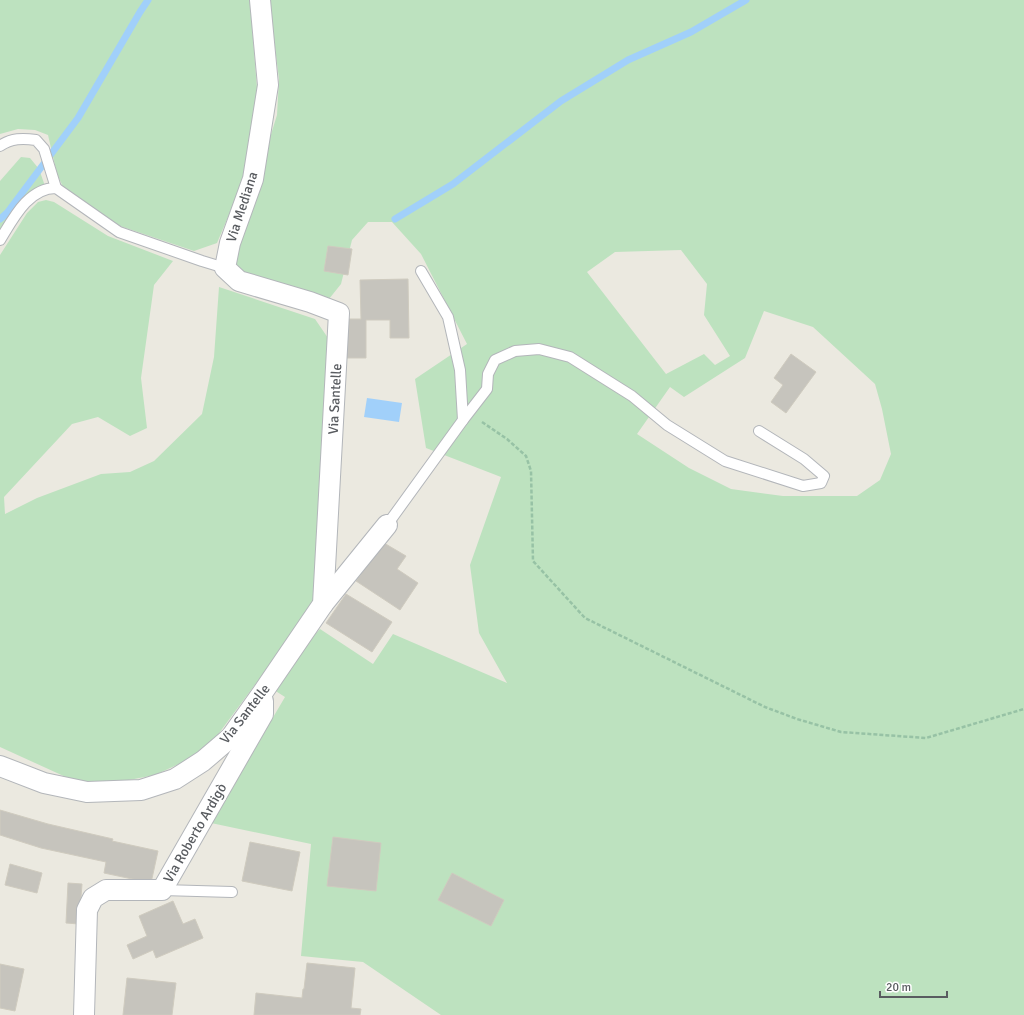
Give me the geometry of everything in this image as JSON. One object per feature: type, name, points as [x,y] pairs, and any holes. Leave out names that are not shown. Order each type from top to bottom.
[{"type":"street","name":"Via Mediana","points":[[225,268],[230,243],[253,179],[268,85],[260,0]]},
{"type":"street","name":"Via Santelle","points":[[225,268],[239,280],[310,302],[339,313],[323,604]]},
{"type":"street","name":"Via Santelle","points":[[0,766],[44,783],[87,792],[141,790],[175,779],[203,761],[231,737],[323,604],[387,525]]},
{"type":"street","name":"Via Roberto Ardigò","points":[[84,1015],[87,910],[93,898],[106,890],[162,890],[263,714],[263,692]]},
{"type":"lane","points":[[0,146],[6,142],[23,138],[36,140],[44,149],[56,188]]},
{"type":"lane","points":[[0,240],[22,206],[30,198],[49,188],[56,188],[119,232],[225,268]]},
{"type":"lane","points":[[420,271],[448,317],[460,370],[466,416]]},
{"type":"lane","points":[[387,525],[487,389],[488,374],[494,360],[515,351],[539,349],[570,357],[632,396],[667,425],[725,461],[803,486],[821,483],[824,476],[804,459],[759,431]]},
{"type":"lane","points":[[162,890],[232,892]]},
{"type":"path","points":[[466,416],[507,439],[526,456],[531,471],[533,561],[585,618],[765,707],[797,719],[841,732],[926,738],[1024,709]]},
{"type":"green space","points":[[0,0],[250,0],[257,88],[244,179],[217,243],[194,251],[120,226],[64,189],[57,174],[48,135],[35,130],[18,129],[0,134]]},
{"type":"green space","points":[[269,0],[1024,0],[1024,1015],[441,1015],[363,962],[301,956],[311,844],[211,823],[285,697],[274,690],[296,653],[320,629],[373,664],[393,634],[507,683],[479,633],[470,565],[501,477],[426,448],[415,379],[467,344],[421,254],[392,222],[368,222],[352,240],[341,284],[325,304],[242,276],[233,257],[277,115],[279,79]],"holes":[[[681,250],[707,284],[704,315],[730,356],[715,365],[704,354],[666,374],[587,272],[615,252]],[[764,311],[813,327],[875,384],[882,409],[891,454],[880,480],[857,496],[783,496],[731,489],[689,468],[637,434],[670,387],[684,397],[745,358]]]},
{"type":"green space","points":[[21,157],[30,158],[39,169],[45,186],[29,193],[14,210],[0,231],[0,181]]},
{"type":"green space","points":[[46,200],[54,202],[108,236],[173,261],[154,285],[141,378],[147,428],[130,436],[98,417],[72,424],[4,497],[5,514],[37,498],[101,474],[130,472],[154,461],[202,414],[214,357],[219,287],[315,319],[328,338],[319,585],[311,609],[205,752],[155,775],[103,785],[68,778],[0,747],[0,255],[27,213],[38,202]]},
{"type":"water","points":[[367,398],[402,403],[399,422],[364,417]]},
{"type":"building","points":[[328,246],[352,249],[348,275],[324,271]]},
{"type":"building","points":[[408,279],[409,338],[390,338],[390,320],[366,320],[366,358],[344,358],[344,319],[361,319],[360,280]]},
{"type":"building","points":[[791,354],[816,372],[786,413],[771,402],[783,385],[774,378]]},
{"type":"building","points":[[384,543],[406,556],[397,569],[418,583],[400,610],[356,581]]},
{"type":"building","points":[[346,594],[392,622],[372,652],[326,623]]},
{"type":"building","points":[[0,810],[48,824],[113,839],[112,841],[158,851],[151,883],[104,873],[106,862],[41,848],[0,835]]},
{"type":"building","points":[[333,837],[381,843],[376,891],[327,886]]},
{"type":"building","points":[[250,842],[300,852],[292,891],[242,881]]},
{"type":"building","points":[[10,864],[42,873],[37,893],[5,885]]},
{"type":"building","points":[[452,873],[504,900],[491,926],[438,900]]},
{"type":"building","points":[[68,883],[82,884],[79,924],[66,923]]},
{"type":"building","points":[[173,901],[183,924],[195,919],[203,938],[156,958],[153,950],[133,959],[127,945],[147,936],[139,916]]},
{"type":"building","points":[[307,963],[355,968],[351,1008],[361,1009],[360,1015],[254,1015],[256,993],[302,998]]},
{"type":"building","points":[[0,964],[24,969],[15,1011],[0,1008]]},
{"type":"building","points":[[127,978],[176,983],[172,1015],[123,1015]]},
{"type":"waterway","points":[[0,219],[7,213],[78,118],[148,0]]},
{"type":"waterway","points":[[395,219],[453,184],[561,101],[628,60],[691,32],[746,0]]}]
